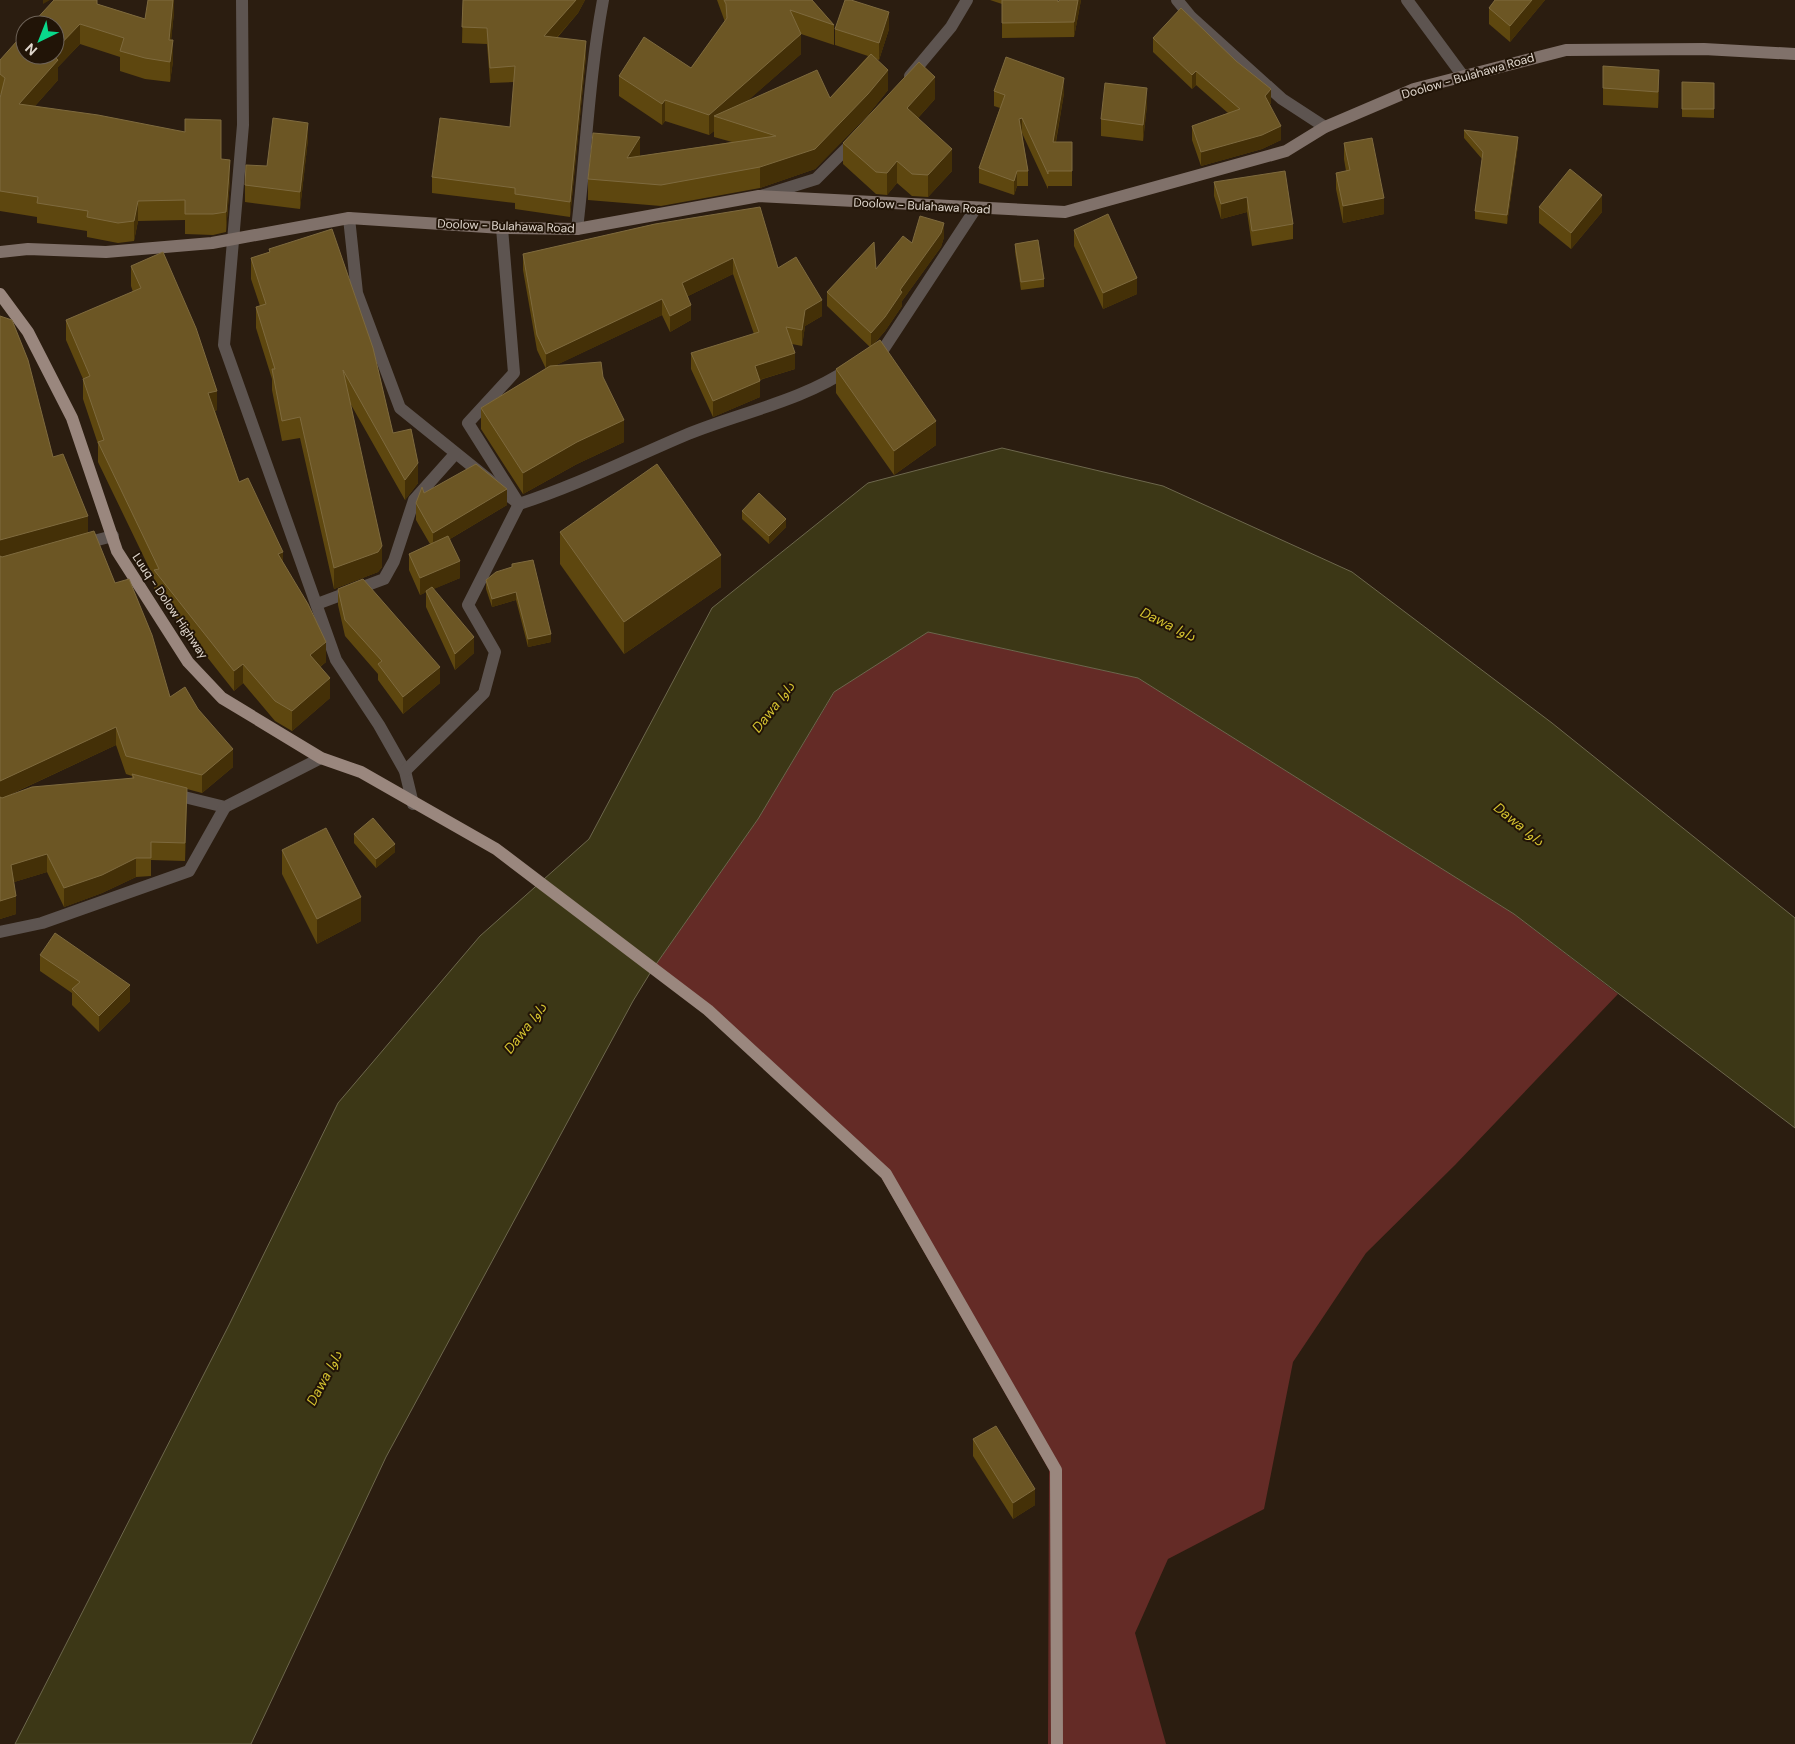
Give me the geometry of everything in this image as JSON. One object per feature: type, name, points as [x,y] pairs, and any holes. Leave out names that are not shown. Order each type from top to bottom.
[{"type":"main road","name":"Doolow - Bulahawa Road","points":[[0,252],[28,249],[106,252],[232,240],[349,218],[502,228],[577,229],[758,196],[1064,212],[1286,151],[1325,127],[1414,89],[1566,50],[1704,49],[1795,54]]},
{"type":"main road","name":"Luuq - Dolow Highway","points":[[0,294],[28,332],[72,418],[117,551],[188,662],[222,698],[321,758],[361,772],[414,804],[496,849],[708,1010],[886,1174],[1056,1470],[1057,1744]]},
{"type":"street","points":[[242,0],[243,125],[224,345],[336,660],[380,725],[405,771],[414,804]]},
{"type":"street","points":[[577,229],[588,138],[594,49],[603,0]]},
{"type":"street","points":[[903,84],[951,27],[967,0]]},
{"type":"street","points":[[1177,0],[1191,17],[1282,99],[1325,127]]},
{"type":"street","points":[[1407,0],[1463,76]]},
{"type":"street","points":[[758,196],[816,178],[861,133]]},
{"type":"street","points":[[405,771],[484,693],[495,652],[468,605],[519,504],[566,489],[689,434],[829,383],[854,366],[879,356],[976,208]]},
{"type":"street","points":[[349,218],[358,294],[400,408],[519,504]]},
{"type":"street","points":[[502,228],[514,373],[468,423],[519,504]]},
{"type":"street","points":[[317,604],[384,579],[394,560],[414,500],[455,454]]},
{"type":"street","points":[[67,548],[113,536]]},
{"type":"street","points":[[0,932],[42,923],[189,871],[225,807],[321,758]]},
{"type":"street","points":[[158,790],[225,807]]},
{"type":"shaded area","points":[[928,632],[1138,678],[1514,914],[1618,994],[1455,1165],[1366,1253],[1293,1362],[1264,1509],[1168,1559],[1135,1633],[1166,1744],[1048,1744],[1049,1470],[881,1177],[706,1011],[652,970],[758,819],[835,691]]},
{"type":"water","name":"Dawa داوا","points":[[1002,448],[1163,486],[1352,572],[1552,723],[1795,918],[1795,1128],[1514,914],[1138,678],[928,632],[834,692],[758,819],[652,970],[633,1001],[386,1457],[251,1744],[15,1744],[229,1325],[338,1103],[480,936],[589,839],[712,608],[868,483]]},
{"type":"building","points":[[54,0],[97,0],[97,4],[145,19],[148,0],[173,0],[169,40],[173,40],[170,62],[120,51],[124,38],[80,24],[65,40],[65,15],[40,15]]},
{"type":"building","points":[[463,0],[576,0],[544,36],[586,41],[570,202],[515,194],[515,188],[432,177],[440,118],[510,127],[515,66],[490,68],[487,28],[462,27]]},
{"type":"building","points":[[724,0],[812,0],[834,25],[790,10],[801,34],[709,115],[665,100],[662,104],[619,76],[644,37],[691,68],[727,18]]},
{"type":"building","points":[[845,0],[851,0],[889,12],[879,43],[835,29]]},
{"type":"building","points":[[1002,0],[1058,0],[1058,2],[1060,0],[1078,0],[1074,22],[1002,23]]},
{"type":"building","points":[[1495,0],[1532,0],[1510,26],[1489,8]]},
{"type":"building","points":[[1181,8],[1236,61],[1271,89],[1265,96],[1281,126],[1262,135],[1201,152],[1192,126],[1240,109],[1196,71],[1192,75],[1153,38]]},
{"type":"building","points":[[15,43],[15,65],[54,65],[19,104],[98,115],[185,132],[185,119],[221,120],[221,159],[230,160],[226,212],[185,214],[185,200],[138,201],[134,221],[118,223],[87,217],[88,211],[37,203],[38,197],[0,191],[0,98],[5,78],[0,74],[0,60]]},
{"type":"building","points":[[871,54],[888,70],[868,94],[815,149],[760,167],[661,185],[588,179],[593,133],[640,137],[627,158],[776,136],[714,116],[817,70],[830,98]]},
{"type":"building","points":[[1006,57],[1064,78],[1053,142],[1072,142],[1072,171],[1048,171],[1048,174],[1022,118],[1019,119],[1028,171],[1017,171],[1014,181],[979,168],[1005,95],[994,91]]},
{"type":"building","points":[[919,62],[935,77],[907,108],[952,149],[928,175],[912,174],[897,161],[887,173],[876,172],[843,143]]},
{"type":"building","points":[[1603,66],[1659,70],[1658,92],[1603,88]]},
{"type":"building","points":[[1682,82],[1714,83],[1714,109],[1682,109]]},
{"type":"building","points":[[1105,83],[1147,88],[1143,125],[1101,119]]},
{"type":"building","points":[[273,118],[308,123],[300,192],[245,185],[246,165],[267,166]]},
{"type":"building","points":[[1464,130],[1518,137],[1507,215],[1475,211],[1483,152]]},
{"type":"building","points":[[1372,138],[1384,198],[1343,206],[1336,173],[1350,170],[1344,143]]},
{"type":"building","points":[[1570,169],[1602,195],[1571,233],[1539,207]]},
{"type":"building","points":[[1285,171],[1293,224],[1252,231],[1247,197],[1221,204],[1214,182]]},
{"type":"building","points":[[760,207],[778,268],[796,257],[822,300],[805,310],[802,330],[786,327],[795,353],[755,366],[760,381],[713,401],[691,353],[759,332],[733,258],[682,283],[691,305],[670,316],[662,299],[546,354],[537,335],[523,254],[655,224]]},
{"type":"building","points":[[1108,214],[1137,278],[1103,293],[1074,230]]},
{"type":"building","points":[[920,216],[944,223],[941,233],[900,290],[902,292],[885,317],[871,333],[827,292],[874,242],[876,269],[903,236],[912,243]]},
{"type":"building","points":[[332,229],[373,348],[393,433],[411,429],[418,463],[405,480],[343,370],[382,546],[378,552],[334,568],[300,417],[282,421],[272,369],[275,369],[256,307],[266,304],[251,258],[270,252],[269,249]]},
{"type":"building","points":[[1038,240],[1044,279],[1021,282],[1015,244]]},
{"type":"building","points":[[163,252],[196,328],[217,391],[208,393],[239,482],[248,478],[283,552],[278,554],[308,604],[326,642],[310,655],[330,678],[292,711],[275,701],[243,664],[234,671],[154,570],[159,569],[98,442],[104,440],[83,379],[90,376],[66,320],[141,288],[131,266]]},
{"type":"building","points":[[0,316],[12,320],[28,360],[53,457],[63,454],[88,516],[0,540]]},
{"type":"building","points":[[880,340],[936,421],[894,451],[836,369]]},
{"type":"building","points":[[601,362],[603,377],[624,420],[577,442],[523,473],[481,408],[550,366]]},
{"type":"building","points":[[476,464],[507,489],[433,533],[416,503],[422,487],[424,493]]},
{"type":"building","points":[[657,464],[721,555],[624,622],[560,532]]},
{"type":"building","points":[[759,493],[786,519],[769,536],[742,511]]},
{"type":"building","points":[[94,531],[115,583],[129,579],[152,635],[170,697],[185,687],[198,709],[233,749],[202,775],[126,756],[116,727],[0,781],[0,556]]},
{"type":"building","points":[[448,536],[460,561],[420,578],[409,554]]},
{"type":"building","points":[[533,560],[551,634],[528,639],[516,592],[492,599],[486,580],[496,572],[512,567],[512,564]]},
{"type":"building","points":[[363,579],[440,667],[403,697],[378,664],[382,661],[345,620],[338,589]]},
{"type":"building","points":[[432,587],[474,637],[455,654],[426,591]]},
{"type":"building","points":[[132,774],[187,788],[185,843],[151,842],[151,858],[136,858],[102,875],[64,888],[47,854],[11,865],[16,896],[0,901],[0,797],[2,798],[32,787],[134,778]]},
{"type":"building","points":[[373,818],[395,844],[376,859],[354,834]]},
{"type":"building","points":[[326,828],[361,897],[317,919],[282,850]]},
{"type":"building","points":[[55,933],[130,985],[99,1016],[72,989],[80,982],[40,955]]},
{"type":"building","points":[[996,1426],[1035,1489],[1013,1503],[973,1439]]}]
